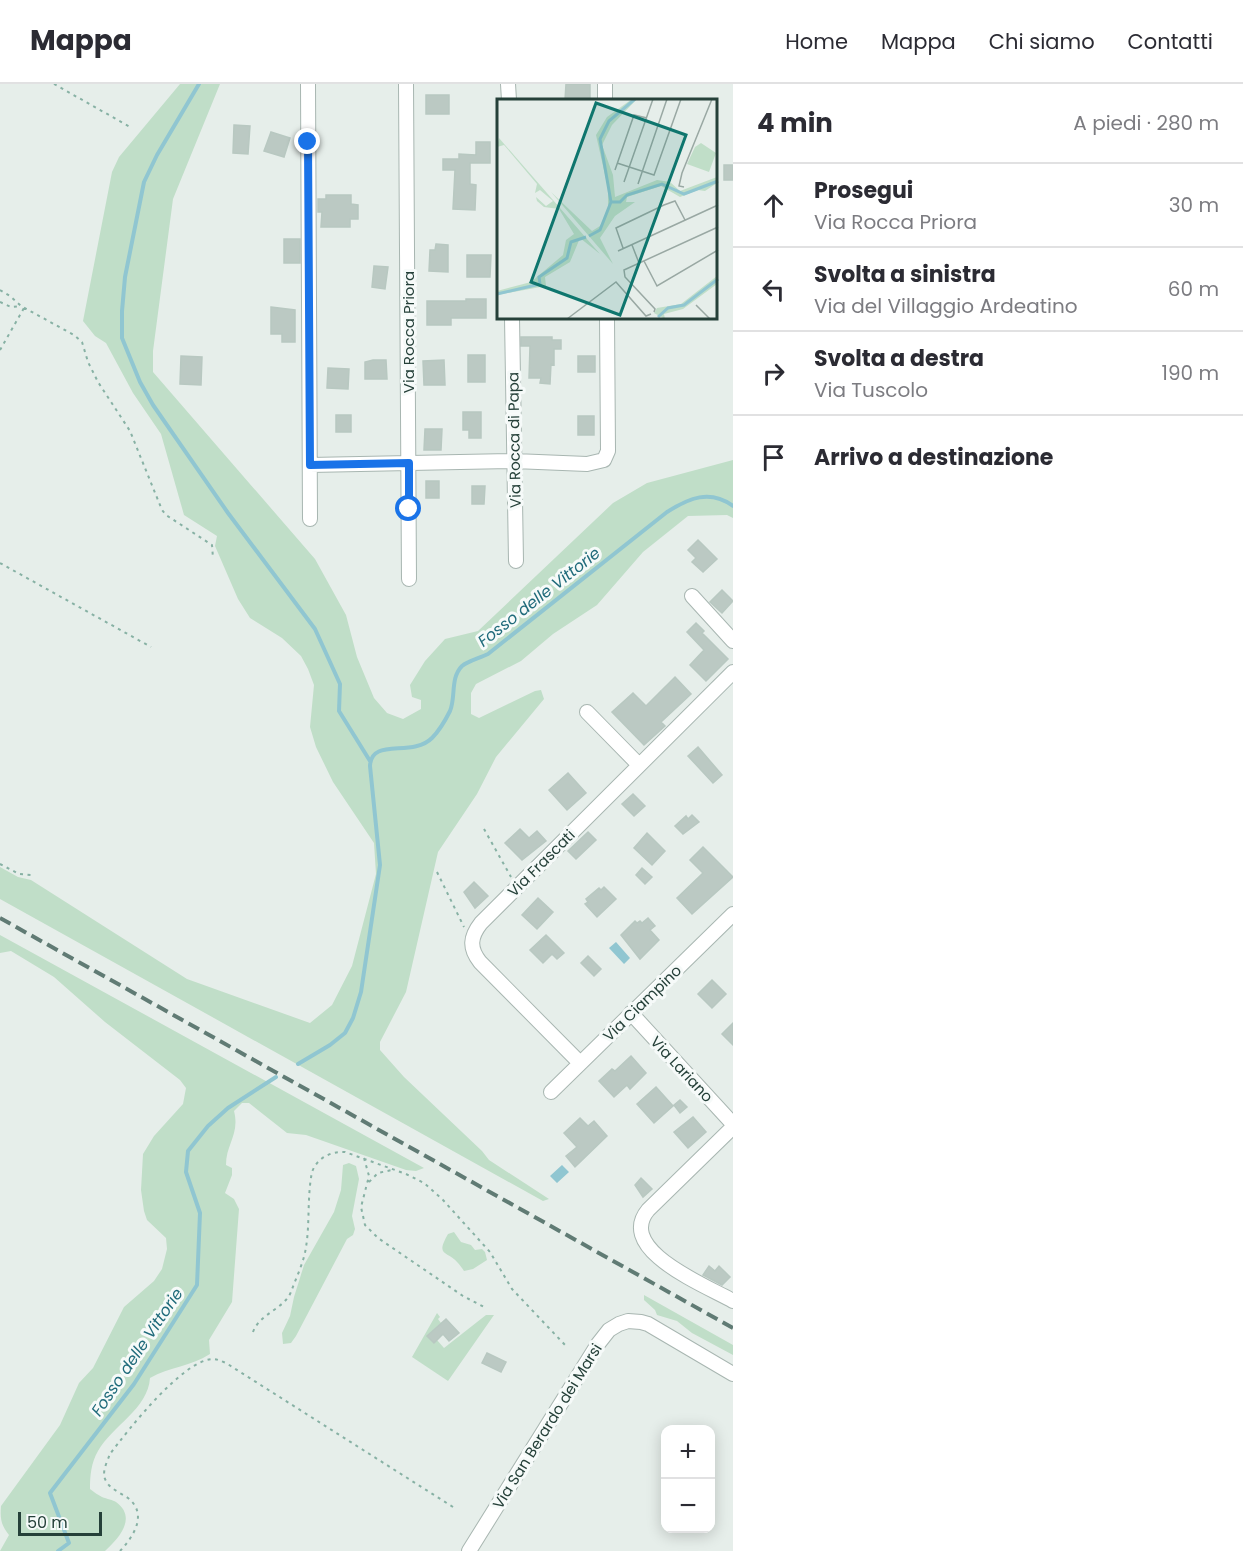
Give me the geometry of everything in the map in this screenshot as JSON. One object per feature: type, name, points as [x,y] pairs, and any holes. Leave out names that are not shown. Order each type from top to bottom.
[{"type":"street","points":[[308,84],[310,519]]},
{"type":"street","name":"Via Rocca Priora","points":[[406,84],[410,579]]},
{"type":"street","points":[[508,84],[509,99]]},
{"type":"street","name":"Via Rocca di Papa","points":[[512,320],[516,561]]},
{"type":"street","points":[[310,465],[514,461],[587,464],[599,462],[606,458],[608,451],[607,320]]},
{"type":"street","points":[[692,596],[733,641]]},
{"type":"street","name":"Via Frascati","points":[[472,943],[473,935],[481,923],[733,672]]},
{"type":"street","points":[[587,712],[639,765]]},
{"type":"street","name":"Via Ciampino","points":[[550,1092],[733,914]]},
{"type":"street","points":[[472,943],[480,962],[580,1063]]},
{"type":"street","name":"Via Lariano","points":[[631,1013],[733,1126]]},
{"type":"street","points":[[733,1126],[648,1210],[640,1227],[645,1242],[657,1257],[733,1301]]},
{"type":"street","name":"Via San Berardo dei Marsi","points":[[469,1551],[598,1344],[614,1326],[627,1321],[648,1324],[733,1374]]},
{"type":"path","points":[[54,84],[132,128]]},
{"type":"path","points":[[0,290],[22,307],[74,335],[82,342],[98,382],[130,431],[162,510],[166,515],[212,545],[213,558]]},
{"type":"path","points":[[0,302],[10,307],[22,307]]},
{"type":"path","points":[[0,350],[22,307]]},
{"type":"path","points":[[0,563],[151,647]]},
{"type":"path","points":[[484,830],[516,887]]},
{"type":"path","points":[[0,864],[19,874],[31,875]]},
{"type":"path","points":[[437,872],[472,943]]},
{"type":"path","points":[[253,1332],[256,1324],[281,1305],[290,1294],[306,1248],[310,1184],[315,1164],[336,1152],[345,1152],[424,1183],[443,1200],[490,1252],[512,1289],[566,1346]]},
{"type":"path","points":[[364,1158],[369,1176],[361,1207],[365,1225],[370,1231],[463,1296],[486,1308]]},
{"type":"path","points":[[367,1184],[378,1173],[395,1170]]},
{"type":"path","points":[[120,1551],[139,1524],[137,1511],[130,1500],[106,1483],[105,1467],[110,1454],[163,1391],[190,1370],[210,1359],[226,1363],[453,1507]]},
{"type":"green space","points":[[180,84],[220,84],[173,199],[153,351],[153,372],[315,559],[346,615],[357,657],[374,698],[387,713],[403,719],[421,709],[421,700],[412,697],[410,685],[425,661],[445,639],[478,631],[613,503],[647,483],[733,460],[733,518],[727,515],[688,516],[643,552],[597,605],[553,634],[521,661],[476,684],[471,693],[471,714],[479,718],[535,691],[541,690],[544,699],[496,757],[477,794],[438,852],[406,992],[380,1042],[380,1050],[404,1077],[489,1160],[549,1199],[543,1201],[0,899],[0,867],[18,877],[31,880],[187,979],[310,1023],[332,1005],[352,966],[376,874],[374,843],[333,782],[316,747],[310,727],[314,685],[308,669],[301,656],[282,638],[250,618],[238,599],[215,546],[217,536],[184,515],[161,434],[133,393],[106,343],[95,336],[83,321],[112,172],[119,157]]},
{"type":"green space","points":[[0,935],[424,1168],[416,1171],[406,1170],[306,1135],[287,1133],[249,1103],[242,1103],[234,1111],[234,1133],[226,1165],[232,1168],[232,1175],[225,1193],[234,1199],[239,1209],[232,1302],[209,1340],[210,1354],[150,1378],[143,1399],[104,1442],[96,1456],[91,1470],[90,1489],[116,1502],[122,1508],[126,1521],[120,1534],[105,1551],[0,1551],[9,1535],[2,1522],[1,1506],[60,1425],[79,1383],[93,1368],[124,1307],[154,1281],[162,1269],[167,1249],[166,1238],[147,1220],[144,1211],[141,1190],[143,1154],[154,1136],[183,1104],[186,1088],[180,1080],[105,1022],[54,977],[11,951],[0,953]]},
{"type":"green space","points":[[349,1163],[356,1166],[359,1179],[352,1216],[355,1229],[353,1235],[347,1239],[296,1336],[291,1343],[283,1344],[282,1333],[290,1316],[304,1265],[334,1212],[341,1190],[343,1165]]},
{"type":"green space","points":[[454,1232],[461,1242],[471,1245],[475,1250],[482,1249],[487,1260],[473,1269],[464,1271],[443,1250],[448,1234]]},
{"type":"green space","points":[[644,1295],[733,1345],[733,1355],[692,1333],[677,1321],[657,1315],[644,1300]]},
{"type":"green space","points":[[437,1313],[441,1323],[427,1336],[433,1342],[437,1340],[444,1348],[486,1315],[494,1315],[448,1381],[412,1357]]},
{"type":"water","points":[[616,942],[630,958],[624,964],[609,948]]},
{"type":"water","points":[[562,1165],[569,1172],[557,1183],[550,1176]]},
{"type":"building","points":[[566,84],[590,84],[590,99],[565,99]]},
{"type":"building","points":[[426,95],[449,95],[449,114],[426,114]]},
{"type":"building","points":[[234,125],[250,126],[248,154],[233,153]]},
{"type":"building","points":[[271,132],[290,138],[284,157],[264,151]]},
{"type":"building","points":[[476,142],[490,142],[490,163],[470,163],[470,184],[476,185],[475,210],[453,209],[455,170],[443,170],[443,159],[459,159],[459,154],[476,155]]},
{"type":"building","points":[[724,165],[733,165],[733,180],[724,180]]},
{"type":"building","points":[[326,195],[351,195],[351,204],[358,205],[358,219],[350,219],[350,227],[321,227],[322,212],[318,212],[318,199],[326,199]]},
{"type":"building","points":[[284,239],[300,239],[300,263],[284,263]]},
{"type":"building","points":[[436,244],[448,245],[448,272],[429,271],[430,250],[435,250]]},
{"type":"building","points":[[467,255],[491,255],[490,277],[467,277]]},
{"type":"building","points":[[374,266],[388,267],[385,289],[372,287]]},
{"type":"building","points":[[466,299],[486,299],[486,318],[451,318],[451,325],[427,325],[427,301],[466,301]]},
{"type":"building","points":[[271,307],[295,310],[295,342],[282,342],[282,334],[271,334]]},
{"type":"building","points":[[521,337],[552,337],[552,340],[561,340],[561,349],[554,349],[554,365],[551,364],[550,384],[540,383],[541,378],[529,378],[530,346],[521,346]]},
{"type":"building","points":[[468,355],[485,355],[485,382],[468,382]]},
{"type":"building","points":[[181,356],[202,357],[201,385],[180,384]]},
{"type":"building","points":[[578,356],[595,356],[595,372],[578,372]]},
{"type":"building","points":[[386,360],[387,379],[365,379],[365,362]]},
{"type":"building","points":[[444,360],[445,385],[424,385],[423,361]]},
{"type":"building","points":[[328,368],[349,369],[348,389],[327,388]]},
{"type":"building","points":[[463,412],[481,412],[481,438],[469,438],[469,430],[463,430]]},
{"type":"building","points":[[336,415],[351,415],[351,432],[336,432]]},
{"type":"building","points":[[578,416],[594,416],[594,435],[578,435]]},
{"type":"building","points":[[425,429],[442,429],[441,450],[424,450]]},
{"type":"building","points":[[426,481],[439,481],[439,498],[426,498]]},
{"type":"building","points":[[472,486],[485,486],[484,504],[472,504]]},
{"type":"building","points":[[698,540],[717,559],[703,572],[692,562],[696,558],[688,550]]},
{"type":"building","points":[[722,590],[733,601],[722,613],[710,602]]},
{"type":"building","points":[[696,623],[704,631],[702,633],[728,659],[706,681],[690,665],[704,650],[687,632]]},
{"type":"building","points":[[675,677],[691,694],[661,722],[665,726],[644,745],[612,712],[633,693],[646,706]]},
{"type":"building","points":[[698,747],[722,775],[713,783],[688,756]]},
{"type":"building","points":[[568,773],[586,793],[567,810],[549,790]]},
{"type":"building","points":[[633,794],[645,806],[634,816],[622,804]]},
{"type":"building","points":[[692,815],[699,822],[683,834],[675,826],[686,816],[688,819]]},
{"type":"building","points":[[520,829],[529,838],[537,831],[546,841],[522,860],[505,843]]},
{"type":"building","points":[[588,832],[596,840],[576,859],[568,851]]},
{"type":"building","points":[[647,833],[665,851],[652,865],[634,848]]},
{"type":"building","points":[[703,847],[733,877],[692,914],[677,898],[703,873],[690,860]]},
{"type":"building","points":[[642,868],[652,877],[645,884],[636,875]]},
{"type":"building","points":[[474,882],[488,896],[475,908],[464,892]]},
{"type":"building","points":[[604,887],[616,899],[597,917],[585,904],[588,902],[586,899],[599,888],[601,890]]},
{"type":"building","points":[[538,898],[553,912],[537,929],[522,915]]},
{"type":"building","points":[[648,918],[655,926],[650,930],[659,940],[640,959],[621,935],[635,921],[642,923]]},
{"type":"building","points":[[546,935],[564,953],[557,959],[552,954],[543,963],[530,950]]},
{"type":"building","points":[[588,956],[601,969],[594,976],[581,963]]},
{"type":"building","points":[[712,980],[726,994],[712,1008],[698,994]]},
{"type":"building","points":[[733,1023],[733,1045],[722,1034]]},
{"type":"building","points":[[631,1056],[646,1073],[630,1089],[627,1085],[614,1097],[599,1081],[612,1069],[615,1071]]},
{"type":"building","points":[[656,1087],[673,1106],[654,1123],[637,1104]]},
{"type":"building","points":[[680,1100],[687,1107],[680,1113],[674,1105]]},
{"type":"building","points":[[693,1117],[706,1132],[688,1148],[674,1132]]},
{"type":"building","points":[[580,1118],[588,1126],[594,1121],[607,1136],[575,1167],[566,1156],[577,1147],[564,1133]]},
{"type":"building","points":[[641,1178],[652,1189],[643,1197],[635,1185]]},
{"type":"building","points":[[709,1266],[715,1271],[719,1266],[730,1277],[722,1285],[703,1275]]},
{"type":"building","points":[[446,1319],[459,1333],[449,1341],[443,1334],[434,1343],[427,1336]]},
{"type":"building","points":[[487,1353],[506,1362],[501,1372],[482,1363]]},
{"type":"waterway","points":[[199,84],[157,155],[144,182],[125,277],[122,338],[140,382],[153,405],[228,513],[315,629],[340,684],[339,711],[370,761]]},
{"type":"waterway","name":"Fosso delle Vittorie","points":[[298,1064],[345,1033],[353,1018],[361,992],[380,865],[370,766],[372,757],[377,752],[424,744],[432,738],[450,711],[456,676],[462,666],[488,654],[667,512],[691,499],[700,497],[716,498],[733,506]]},
{"type":"waterway","name":"Fosso delle Vittorie","points":[[58,1551],[69,1543],[50,1493],[134,1384],[197,1285],[200,1213],[186,1172],[188,1151],[208,1126],[228,1108],[276,1077]]},
{"type":"railway","points":[[0,918],[733,1328]]},
{"type":"route","points":[[308,142],[310,465],[409,463],[409,509]]}]
